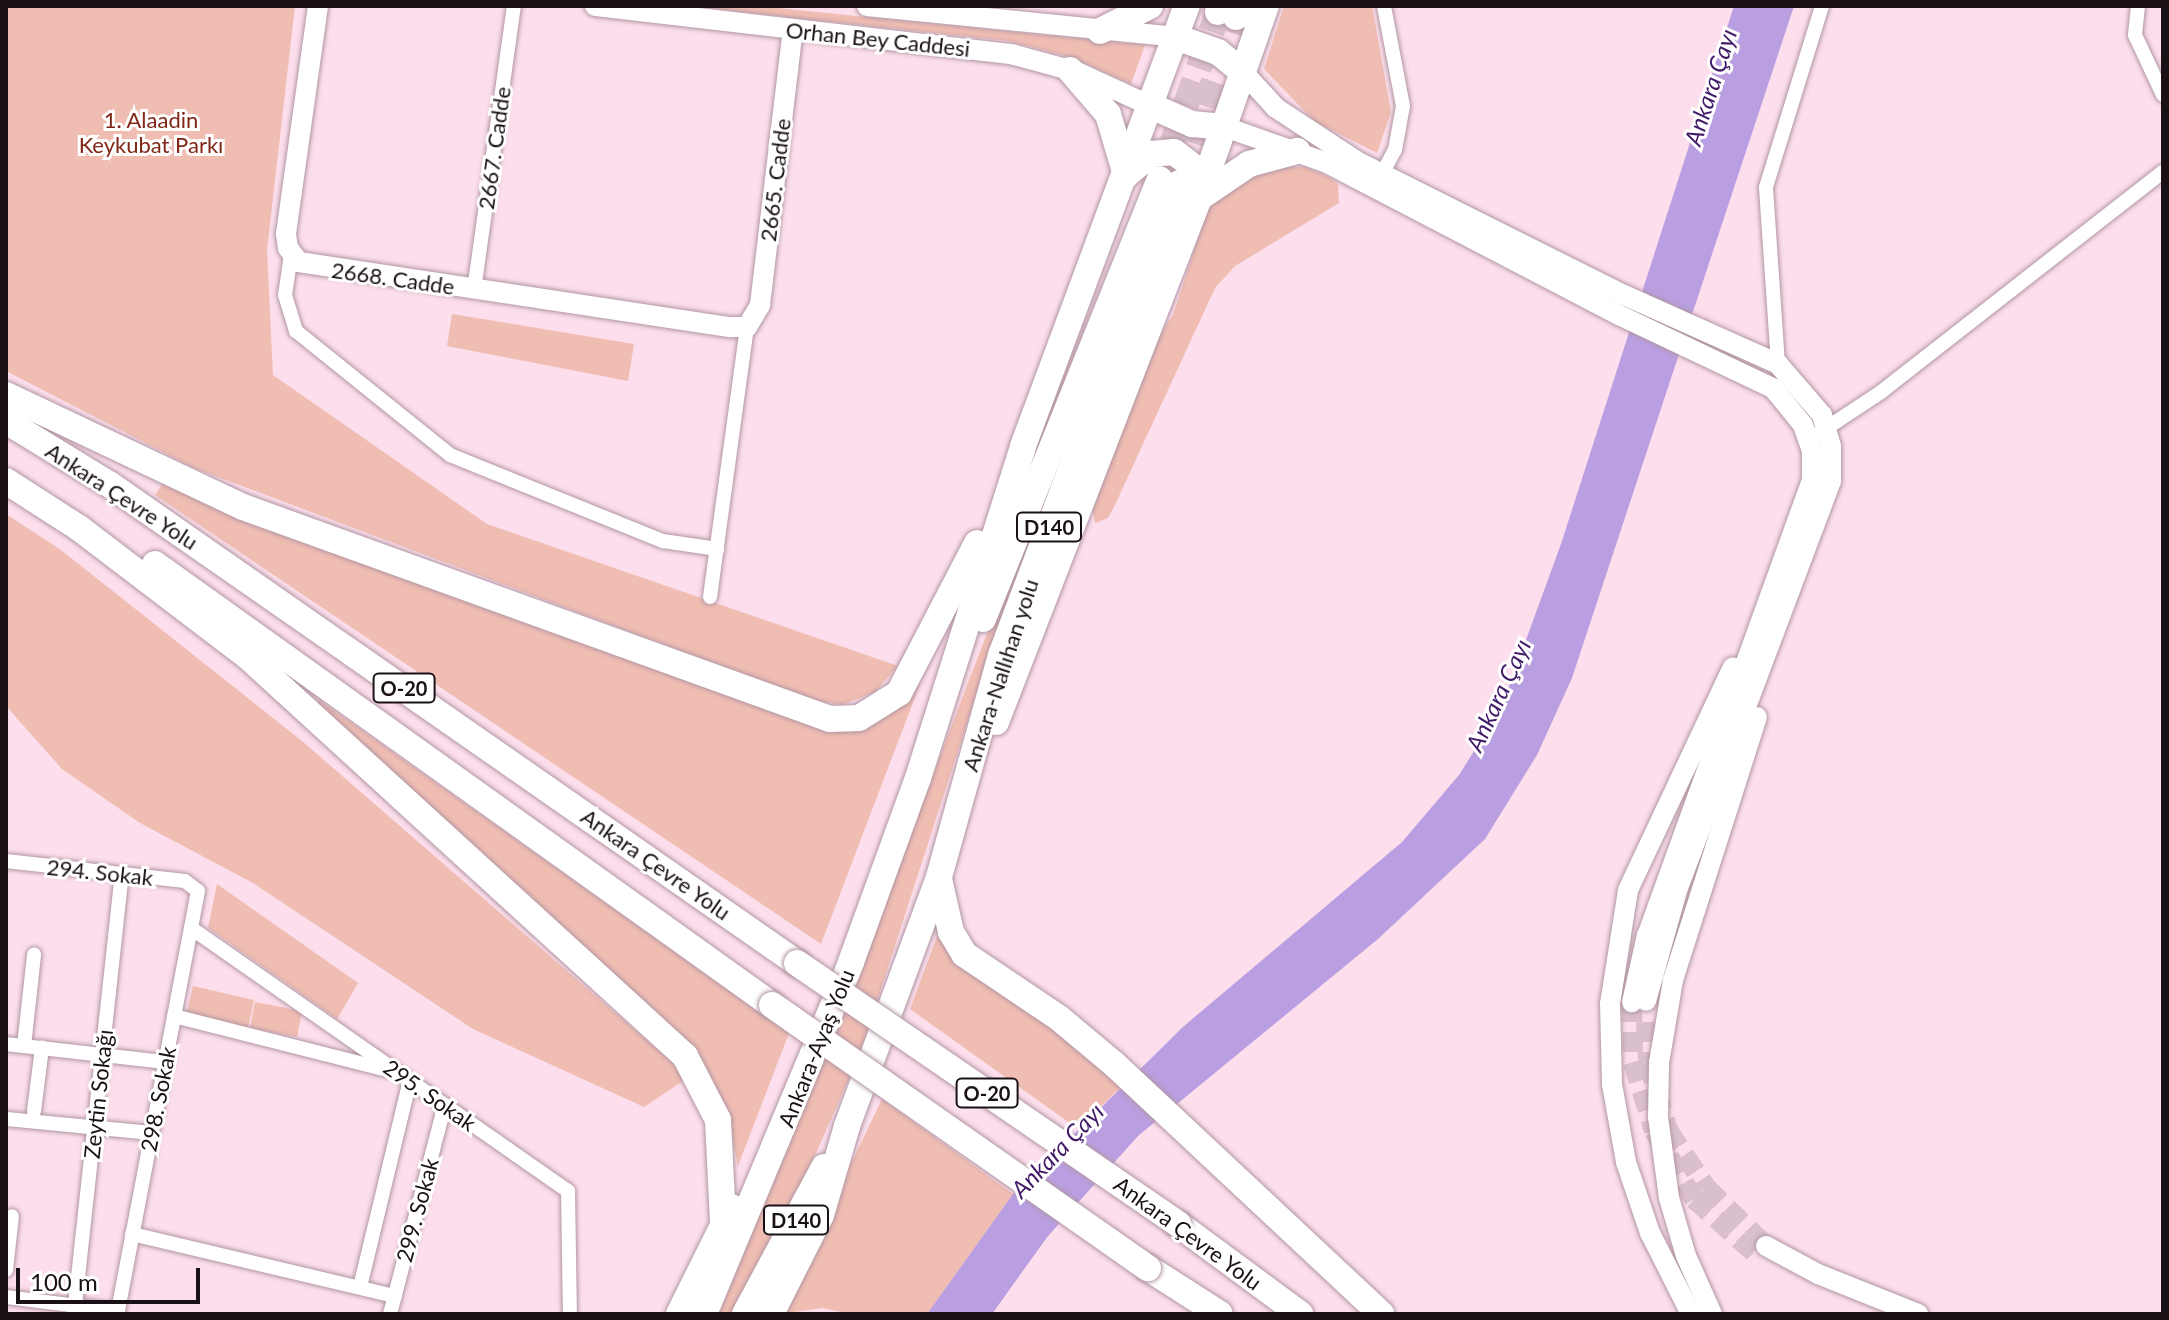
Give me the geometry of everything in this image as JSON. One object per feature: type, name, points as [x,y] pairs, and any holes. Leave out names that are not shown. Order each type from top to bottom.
[{"type":"highway","points":[[1100,31],[1150,6]]},
{"type":"highway","points":[[918,778],[1023,446],[1187,6]]},
{"type":"highway","points":[[1179,187],[1225,127],[1266,6]]},
{"type":"highway","points":[[1176,37],[1218,52],[1243,72]]},
{"type":"highway","points":[[1070,70],[1108,114],[1126,175]]},
{"type":"highway","points":[[1151,106],[1192,124],[1225,127]]},
{"type":"highway","points":[[1179,187],[1297,151]]},
{"type":"highway","points":[[1126,175],[1151,154],[1174,152],[1194,167],[1179,187]]},
{"type":"highway","name":"Ankara-Nallıhan yolu","points":[[918,778],[1179,187]]},
{"type":"highway","name":"D140","points":[[745,1314],[847,1126],[939,877],[957,814],[1179,187]]},
{"type":"highway","points":[[6,395],[243,507],[803,712],[846,720],[886,704],[910,677],[1023,446]]},
{"type":"highway","name":"Ankara Çevre Yolu","points":[[6,421],[109,484],[1178,1224],[1300,1314]]},
{"type":"highway","name":"Ankara Çevre Yolu","points":[[6,471],[106,528],[447,777],[1148,1268],[1220,1314]]},
{"type":"highway","points":[[6,481],[79,528],[246,655],[685,1056],[718,1120],[723,1222]]},
{"type":"highway","name":"Ankara-Ayaş Yolu","points":[[704,1314],[799,1093],[918,778]]},
{"type":"highway","points":[[939,877],[951,932],[964,954],[1059,1018],[1114,1064],[1381,1314]]},
{"type":"highway","points":[[679,1314],[723,1222],[799,1093]]},
{"type":"highway","points":[[771,1314],[821,1215],[847,1126]]},
{"type":"main road","points":[[291,255],[286,234],[318,6]]},
{"type":"main road","name":"Orhan Bey Caddesi","points":[[595,6],[1011,54],[1070,70],[1151,106]]},
{"type":"main road","name":"Orhan Bey Caddesi","points":[[867,6],[1176,37]]},
{"type":"main road","name":"2665. Cadde","points":[[747,327],[760,305],[793,29]]},
{"type":"main road","points":[[1243,72],[1276,108],[1376,182]]},
{"type":"main road","points":[[1225,127],[1376,182],[1621,305],[1704,342],[1778,364],[1822,415],[1812,480],[1785,583],[1766,693],[1673,980],[1659,1063],[1658,1117],[1669,1198],[1686,1256],[1712,1314]]},
{"type":"main road","name":"2668. Cadde","points":[[291,255],[311,266],[747,327]]},
{"type":"main road","points":[[1704,342],[1773,388],[1817,434]]},
{"type":"main road","points":[[1639,1001],[1647,935],[1785,583]]},
{"type":"main road","points":[[1691,1314],[1650,1233],[1617,1122],[1610,1019],[1616,939],[1628,890],[1648,839],[1785,583]]},
{"type":"main road","points":[[1885,1314],[1762,1251],[1918,1314]]},
{"type":"street","name":"2667. Cadde","points":[[474,290],[514,6]]},
{"type":"street","points":[[1376,182],[1395,150],[1403,106],[1384,6]]},
{"type":"street","points":[[1778,364],[1766,187],[1822,6]]},
{"type":"street","points":[[2138,6],[2135,35],[2163,95]]},
{"type":"street","points":[[1817,434],[2160,176]]},
{"type":"street","points":[[291,255],[285,295],[296,331],[450,455],[655,539],[717,549]]},
{"type":"street","points":[[710,597],[747,327]]},
{"type":"street","name":"294. Sokak","points":[[6,861],[192,885]]},
{"type":"street","name":"Zeytin Sokağı","points":[[75,1310],[122,874]]},
{"type":"street","name":"298. Sokak","points":[[117,1312],[198,891],[192,885]]},
{"type":"street","name":"295. Sokak","points":[[191,928],[568,1191],[570,1314]]},
{"type":"street","points":[[24,1046],[34,955]]},
{"type":"street","points":[[174,1016],[405,1077],[360,1287]]},
{"type":"street","points":[[6,1044],[165,1062]]},
{"type":"street","points":[[34,1111],[42,1048]]},
{"type":"street","name":"299. Sokak","points":[[390,1314],[445,1105]]},
{"type":"street","points":[[6,1119],[152,1133]]},
{"type":"street","points":[[6,1270],[12,1216]]},
{"type":"street","points":[[132,1234],[395,1296]]},
{"type":"street","points":[[6,1297],[75,1310],[117,1312]]},
{"type":"green space","name":"1. Alaadin Keykubat Parkı","points":[[6,6],[295,6],[267,250],[273,375],[487,524],[898,666],[875,692],[842,705],[812,700],[194,468],[6,371]]},
{"type":"green space","points":[[687,6],[756,6],[1145,45],[1131,84],[1073,58],[1009,41]]},
{"type":"green space","points":[[1284,6],[1372,6],[1391,112],[1377,153],[1314,121],[1264,69]]},
{"type":"green space","points":[[1272,166],[1304,167],[1327,176],[1338,184],[1339,203],[1235,266],[1215,288],[1113,509],[1108,518],[1095,523],[1092,507],[1159,336],[1173,315],[1207,211],[1224,190]]},
{"type":"green space","points":[[1161,179],[1166,181],[1009,593],[860,1054],[801,1187],[734,1314],[719,1314],[860,965]]},
{"type":"green space","points":[[452,314],[634,344],[628,381],[447,346]]},
{"type":"green space","points":[[163,483],[830,730],[920,684],[821,944],[155,495]]},
{"type":"green space","points":[[6,514],[61,550],[302,741],[689,1077],[644,1107],[473,1029],[253,883],[140,823],[62,769],[6,706]]},
{"type":"green space","points":[[319,700],[789,1033],[738,1166],[726,1107],[712,1082],[310,710]]},
{"type":"green space","points":[[217,884],[358,983],[337,1019],[208,928]]},
{"type":"green space","points":[[937,936],[959,963],[1044,1018],[1125,1083],[1078,1129],[910,1009]]},
{"type":"green space","points":[[193,986],[254,1000],[248,1029],[186,1015]]},
{"type":"green space","points":[[255,1002],[302,1011],[297,1037],[250,1028]]},
{"type":"green space","points":[[882,1099],[1013,1194],[927,1314],[850,1314],[823,1308],[779,1314]]},
{"type":"water","name":"Ankara Çayı","points":[[1734,6],[1794,6],[1572,678],[1537,755],[1485,839],[1378,939],[1138,1136],[1048,1236],[992,1314],[927,1314],[1013,1194],[1184,1026],[1402,842],[1459,775],[1489,727],[1508,689],[1561,544]]},
{"type":"tunnel","points":[[1160,179],[1218,12]]},
{"type":"tunnel","points":[[1180,180],[1236,17]]},
{"type":"tunnel","points":[[1632,1002],[1633,1062],[1654,1131],[1694,1199],[1758,1256]]},
{"type":"tunnel","points":[[1646,1022],[1648,1062],[1668,1130],[1706,1187],[1766,1246]]}]
